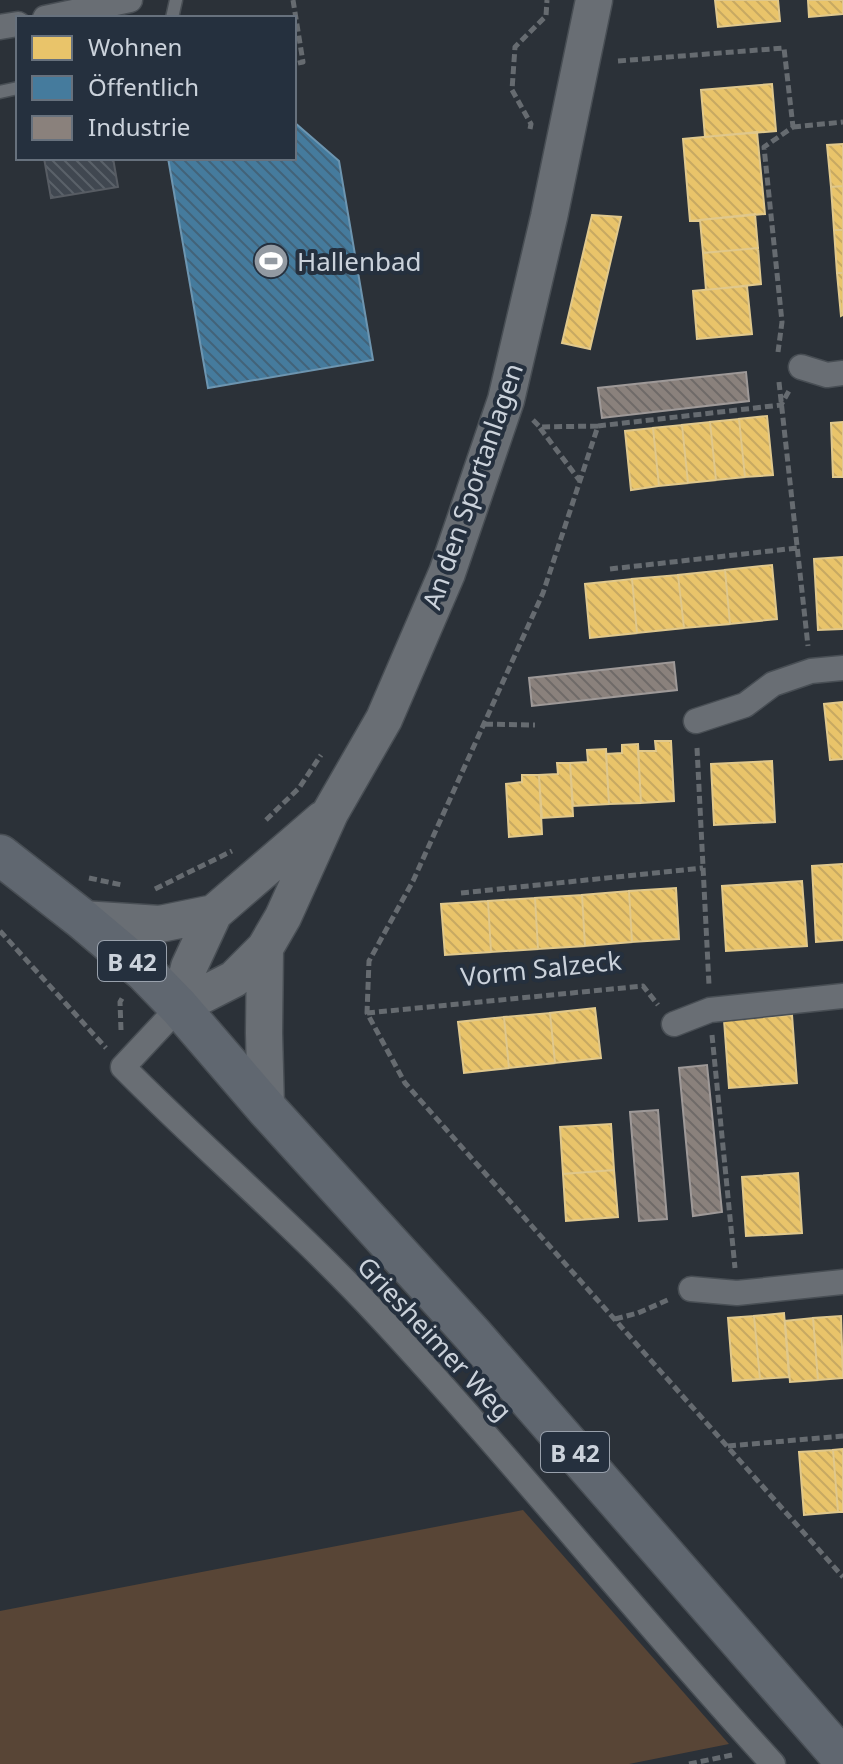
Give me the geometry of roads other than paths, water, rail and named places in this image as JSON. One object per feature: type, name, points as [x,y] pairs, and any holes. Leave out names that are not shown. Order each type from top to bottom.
[{"type":"main road","name":"An den Sportanlagen","points":[[330,813],[384,719],[447,573],[506,400],[549,217],[594,0]]},
{"type":"main road","points":[[179,1007],[189,967],[214,913],[330,813]]},
{"type":"main road","points":[[179,1007],[234,979],[265,948],[283,917],[330,813]]},
{"type":"main road","name":"B 42","points":[[0,855],[145,972],[179,1007],[266,1108],[472,1334],[843,1759]]},
{"type":"main road","points":[[82,919],[160,924],[214,913]]},
{"type":"main road","points":[[265,948],[266,1108]]},
{"type":"street","points":[[54,16],[130,0]]},
{"type":"street","points":[[790,368],[827,375],[843,373]]},
{"type":"street","points":[[696,721],[745,705],[773,684],[811,671],[843,668]]},
{"type":"street","points":[[674,1024],[710,1010],[843,996]]},
{"type":"street","name":"Griesheimer Weg","points":[[179,1007],[123,1067],[171,1116],[294,1229],[378,1314],[766,1756]]},
{"type":"street","points":[[691,1289],[737,1293],[843,1282]]},
{"type":"place","name":"Hallenbad","points":[[271,261]]}]
